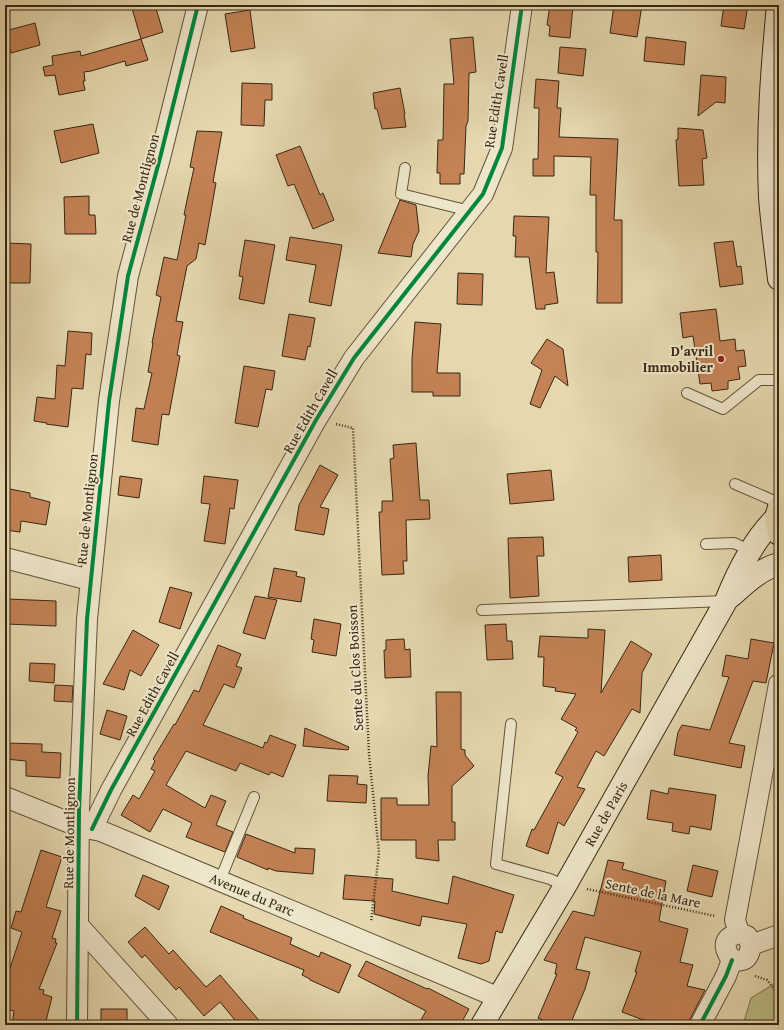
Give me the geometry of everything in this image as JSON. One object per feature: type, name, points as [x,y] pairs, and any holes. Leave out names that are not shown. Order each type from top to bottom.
[{"type":"street","name":"Rue de Montlignon","points":[[77,1025],[78,925],[86,828],[79,810],[86,643],[90,580],[109,401],[128,276],[160,158],[198,5]]},
{"type":"street","name":"Rue Edith Cavell","points":[[86,828],[111,790],[316,420],[354,358],[483,194],[502,148],[522,5]]},
{"type":"street","points":[[778,5],[770,125],[769,168],[770,198],[779,279]]},
{"type":"street","name":"Rue de Paris","points":[[482,1025],[497,997],[567,883],[726,600],[737,574],[750,551],[766,528],[778,515]]},
{"type":"street","points":[[5,558],[90,580]]},
{"type":"street","name":"Rue de Paris","points":[[726,600],[760,572],[779,564]]},
{"type":"street","points":[[742,933],[779,684]]},
{"type":"street","name":"Avenue du Parc","points":[[5,797],[86,828],[101,831],[497,997]]},
{"type":"street","points":[[78,925],[168,1025]]},
{"type":"street","points":[[700,1025],[726,976],[730,964],[726,952],[726,943],[730,936],[742,933],[779,935]]},
{"type":"lane","points":[[405,168],[401,194],[470,211]]},
{"type":"lane","points":[[687,393],[723,409],[758,380],[779,380]]},
{"type":"lane","points":[[735,484],[778,515]]},
{"type":"lane","points":[[706,544],[734,543],[750,551]]},
{"type":"lane","points":[[482,610],[726,600]]},
{"type":"lane","points":[[511,724],[496,864],[567,883]]},
{"type":"lane","points":[[220,880],[254,797]]},
{"type":"path","points":[[730,964],[767,980],[779,995]]},
{"type":"green space","points":[[779,981],[779,1025],[743,1025],[751,998]]},
{"type":"building","points":[[131,5],[155,5],[163,32],[141,39]]},
{"type":"building","points":[[550,5],[573,5],[570,38],[549,36],[550,26],[547,25]]},
{"type":"building","points":[[614,5],[642,5],[637,37],[610,33]]},
{"type":"building","points":[[724,5],[748,5],[744,29],[721,26]]},
{"type":"building","points":[[250,10],[255,48],[231,52],[225,14]]},
{"type":"building","points":[[35,23],[40,45],[11,53],[5,31]]},
{"type":"building","points":[[473,37],[476,72],[469,73],[468,121],[466,126],[464,174],[460,174],[460,184],[440,184],[440,173],[437,173],[438,140],[443,140],[444,84],[454,84],[450,39]]},
{"type":"building","points":[[646,37],[686,42],[684,65],[644,61]]},
{"type":"building","points":[[141,39],[148,60],[126,66],[125,61],[84,72],[85,81],[83,81],[85,90],[59,95],[55,75],[45,76],[43,67],[53,65],[52,56],[80,51],[81,56]]},
{"type":"building","points":[[560,47],[586,49],[583,76],[558,73]]},
{"type":"building","points":[[701,75],[726,77],[725,103],[716,102],[698,116]]},
{"type":"building","points":[[536,79],[559,81],[557,108],[561,108],[559,137],[618,139],[614,220],[622,220],[622,303],[597,303],[598,252],[596,252],[596,195],[590,195],[591,157],[554,156],[554,176],[533,176],[533,159],[538,159],[539,108],[534,108]]},
{"type":"building","points":[[242,83],[272,84],[272,100],[265,100],[264,126],[241,125]]},
{"type":"building","points":[[400,88],[406,127],[382,129],[377,109],[375,109],[373,93]]},
{"type":"building","points":[[93,124],[99,153],[61,163],[54,131]]},
{"type":"building","points":[[678,128],[703,130],[707,158],[702,159],[704,185],[679,186],[676,140],[678,139]]},
{"type":"building","points":[[197,131],[222,132],[213,182],[216,183],[205,245],[199,243],[196,259],[187,266],[176,321],[183,322],[177,355],[180,356],[169,415],[162,414],[158,445],[132,441],[136,408],[144,409],[152,373],[148,372],[161,297],[156,295],[164,257],[177,260],[186,215],[184,215],[194,168],[190,167]]},
{"type":"building","points":[[300,146],[320,195],[323,193],[334,220],[313,229],[294,184],[288,186],[276,155]]},
{"type":"building","points":[[89,196],[89,215],[95,215],[96,234],[65,234],[64,197]]},
{"type":"building","points":[[400,200],[416,205],[419,231],[413,244],[411,257],[378,253]]},
{"type":"building","points":[[514,216],[549,217],[546,273],[554,272],[558,303],[545,305],[545,309],[536,309],[529,257],[515,257],[516,236],[513,236]]},
{"type":"building","points":[[290,237],[342,245],[331,306],[309,302],[316,265],[286,260]]},
{"type":"building","points":[[245,240],[275,245],[264,304],[239,299],[243,277],[239,276]]},
{"type":"building","points":[[733,241],[737,267],[741,266],[743,284],[720,287],[714,243]]},
{"type":"building","points":[[5,243],[31,244],[30,283],[5,283]]},
{"type":"building","points":[[458,273],[483,274],[482,305],[457,304]]},
{"type":"building","name":"D'avril Immobilier","points":[[716,309],[720,341],[735,339],[736,351],[744,350],[746,366],[738,367],[740,379],[728,381],[728,389],[712,391],[711,383],[700,384],[693,336],[683,338],[680,313]]},
{"type":"building","points":[[289,314],[315,318],[310,347],[308,346],[305,360],[282,356]]},
{"type":"building","points":[[415,322],[441,324],[437,373],[460,373],[460,396],[433,396],[433,392],[412,392],[412,359]]},
{"type":"building","points":[[68,331],[92,333],[91,355],[86,354],[83,389],[72,388],[68,427],[34,421],[37,397],[55,399],[57,365],[65,366]]},
{"type":"building","points":[[547,339],[563,349],[568,386],[555,376],[540,408],[530,404],[542,370],[531,363]]},
{"type":"building","points":[[244,366],[275,371],[272,390],[266,389],[258,427],[235,423]]},
{"type":"building","points":[[416,443],[420,500],[429,500],[430,519],[406,520],[407,561],[403,561],[404,574],[382,575],[379,512],[382,512],[382,501],[393,501],[390,459],[394,458],[393,445]]},
{"type":"building","points":[[320,465],[338,475],[320,507],[329,509],[324,535],[295,530],[299,505]]},
{"type":"building","points":[[551,470],[554,500],[510,504],[507,474]]},
{"type":"building","points":[[120,476],[142,479],[139,498],[118,495]]},
{"type":"building","points":[[204,476],[238,480],[234,509],[230,508],[225,544],[204,541],[210,504],[201,503]]},
{"type":"building","points":[[5,488],[30,493],[30,497],[50,502],[46,525],[21,521],[20,532],[5,530]]},
{"type":"building","points":[[543,537],[544,556],[537,556],[539,596],[510,598],[508,538]]},
{"type":"building","points":[[661,555],[662,580],[629,582],[628,557]]},
{"type":"building","points":[[274,568],[297,572],[296,576],[305,578],[301,602],[268,597]]},
{"type":"building","points":[[170,587],[192,593],[180,629],[159,622]]},
{"type":"building","points":[[255,596],[277,600],[265,639],[243,633]]},
{"type":"building","points":[[7,599],[56,601],[56,626],[6,624]]},
{"type":"building","points":[[314,619],[341,624],[336,656],[312,652],[314,640],[311,639]]},
{"type":"building","points":[[506,624],[507,641],[512,641],[513,659],[487,660],[485,625]]},
{"type":"building","points":[[588,629],[605,630],[601,693],[631,641],[652,654],[642,673],[640,713],[632,709],[604,756],[596,751],[577,787],[585,789],[564,826],[558,822],[548,854],[526,846],[532,829],[534,830],[563,777],[555,773],[578,732],[575,730],[577,728],[561,719],[576,694],[555,691],[556,688],[543,686],[544,657],[538,657],[540,636],[588,638]]},
{"type":"building","points":[[133,630],[159,645],[141,676],[130,670],[124,690],[103,684]]},
{"type":"building","points":[[404,639],[405,650],[410,649],[411,677],[385,678],[384,650],[386,650],[386,640]]},
{"type":"building","points":[[751,639],[774,643],[766,683],[753,681],[729,743],[745,746],[741,768],[674,755],[678,732],[682,725],[710,730],[729,677],[722,676],[726,655],[748,659]]},
{"type":"building","points":[[218,645],[241,654],[236,666],[242,668],[234,688],[224,684],[203,725],[263,748],[270,735],[296,745],[283,777],[271,772],[269,775],[240,763],[236,771],[186,751],[166,785],[205,808],[211,795],[226,801],[216,825],[233,832],[225,852],[186,837],[192,823],[163,809],[150,832],[121,815],[133,795],[139,799],[155,771],[151,769],[155,761],[153,759],[174,724],[175,725],[194,690],[199,692]]},
{"type":"building","points":[[30,663],[55,664],[54,683],[29,681]]},
{"type":"building","points":[[55,685],[73,686],[72,702],[54,701]]},
{"type":"building","points":[[436,692],[461,692],[461,749],[465,750],[465,755],[474,766],[452,786],[452,822],[455,822],[455,840],[438,840],[439,861],[416,858],[416,840],[381,840],[381,798],[397,798],[397,805],[429,805],[428,776],[431,746],[437,747]]},
{"type":"building","points":[[107,710],[127,716],[120,740],[100,734]]},
{"type":"building","points":[[305,728],[349,747],[348,750],[303,746]]},
{"type":"building","points":[[5,743],[42,744],[42,752],[61,753],[60,778],[26,776],[26,761],[5,759]]},
{"type":"building","points":[[329,775],[358,776],[357,784],[367,785],[366,803],[327,801]]},
{"type":"building","points":[[669,788],[716,795],[711,830],[690,826],[689,834],[672,831],[673,823],[647,819],[651,790],[668,794]]},
{"type":"building","points":[[246,834],[295,853],[295,848],[315,849],[313,874],[276,871],[268,868],[268,870],[237,857]]},
{"type":"building","points":[[41,850],[62,857],[46,907],[61,911],[52,938],[56,939],[55,943],[57,943],[39,989],[44,990],[43,994],[52,997],[45,1025],[12,1025],[14,1011],[5,1009],[5,983],[22,932],[11,928],[16,911],[21,912]]},
{"type":"building","points":[[608,860],[624,863],[622,869],[666,881],[659,921],[688,929],[680,962],[693,965],[687,986],[705,990],[687,1025],[657,1025],[622,1012],[637,972],[635,972],[641,952],[585,937],[576,969],[590,972],[585,989],[570,1025],[554,1025],[538,1018],[557,974],[555,974],[557,964],[544,960],[573,911],[594,916]]},
{"type":"building","points":[[693,865],[718,871],[712,897],[687,891]]},
{"type":"building","points":[[143,875],[169,886],[159,910],[135,896]]},
{"type":"building","points":[[345,875],[393,879],[392,891],[448,904],[453,876],[514,895],[502,933],[496,931],[489,961],[481,964],[458,958],[467,924],[422,916],[420,926],[374,914],[375,901],[343,899]]},
{"type":"building","points":[[221,906],[244,916],[243,918],[292,938],[290,944],[319,957],[321,952],[351,965],[339,993],[302,975],[304,970],[210,932]]},
{"type":"building","points":[[145,927],[169,954],[173,950],[206,987],[220,975],[263,1025],[239,1025],[220,1002],[204,1016],[179,987],[176,990],[145,955],[142,958],[128,942]]},
{"type":"building","points":[[366,961],[427,989],[428,988],[469,1009],[460,1025],[418,1025],[426,1011],[358,976]]},
{"type":"building","points":[[101,1009],[127,1009],[127,1025],[101,1025]]},
{"type":"cycle path","points":[[77,1025],[79,810],[87,619],[109,401],[128,276],[160,158],[198,5]]},
{"type":"cycle path","points":[[92,829],[111,790],[316,420],[354,358],[483,194],[502,148],[522,5]]},
{"type":"cycle path","points":[[700,1025],[726,976],[732,960]]},
{"type":"place","name":"D'avril Immobilier","points":[[721,359]]}]
